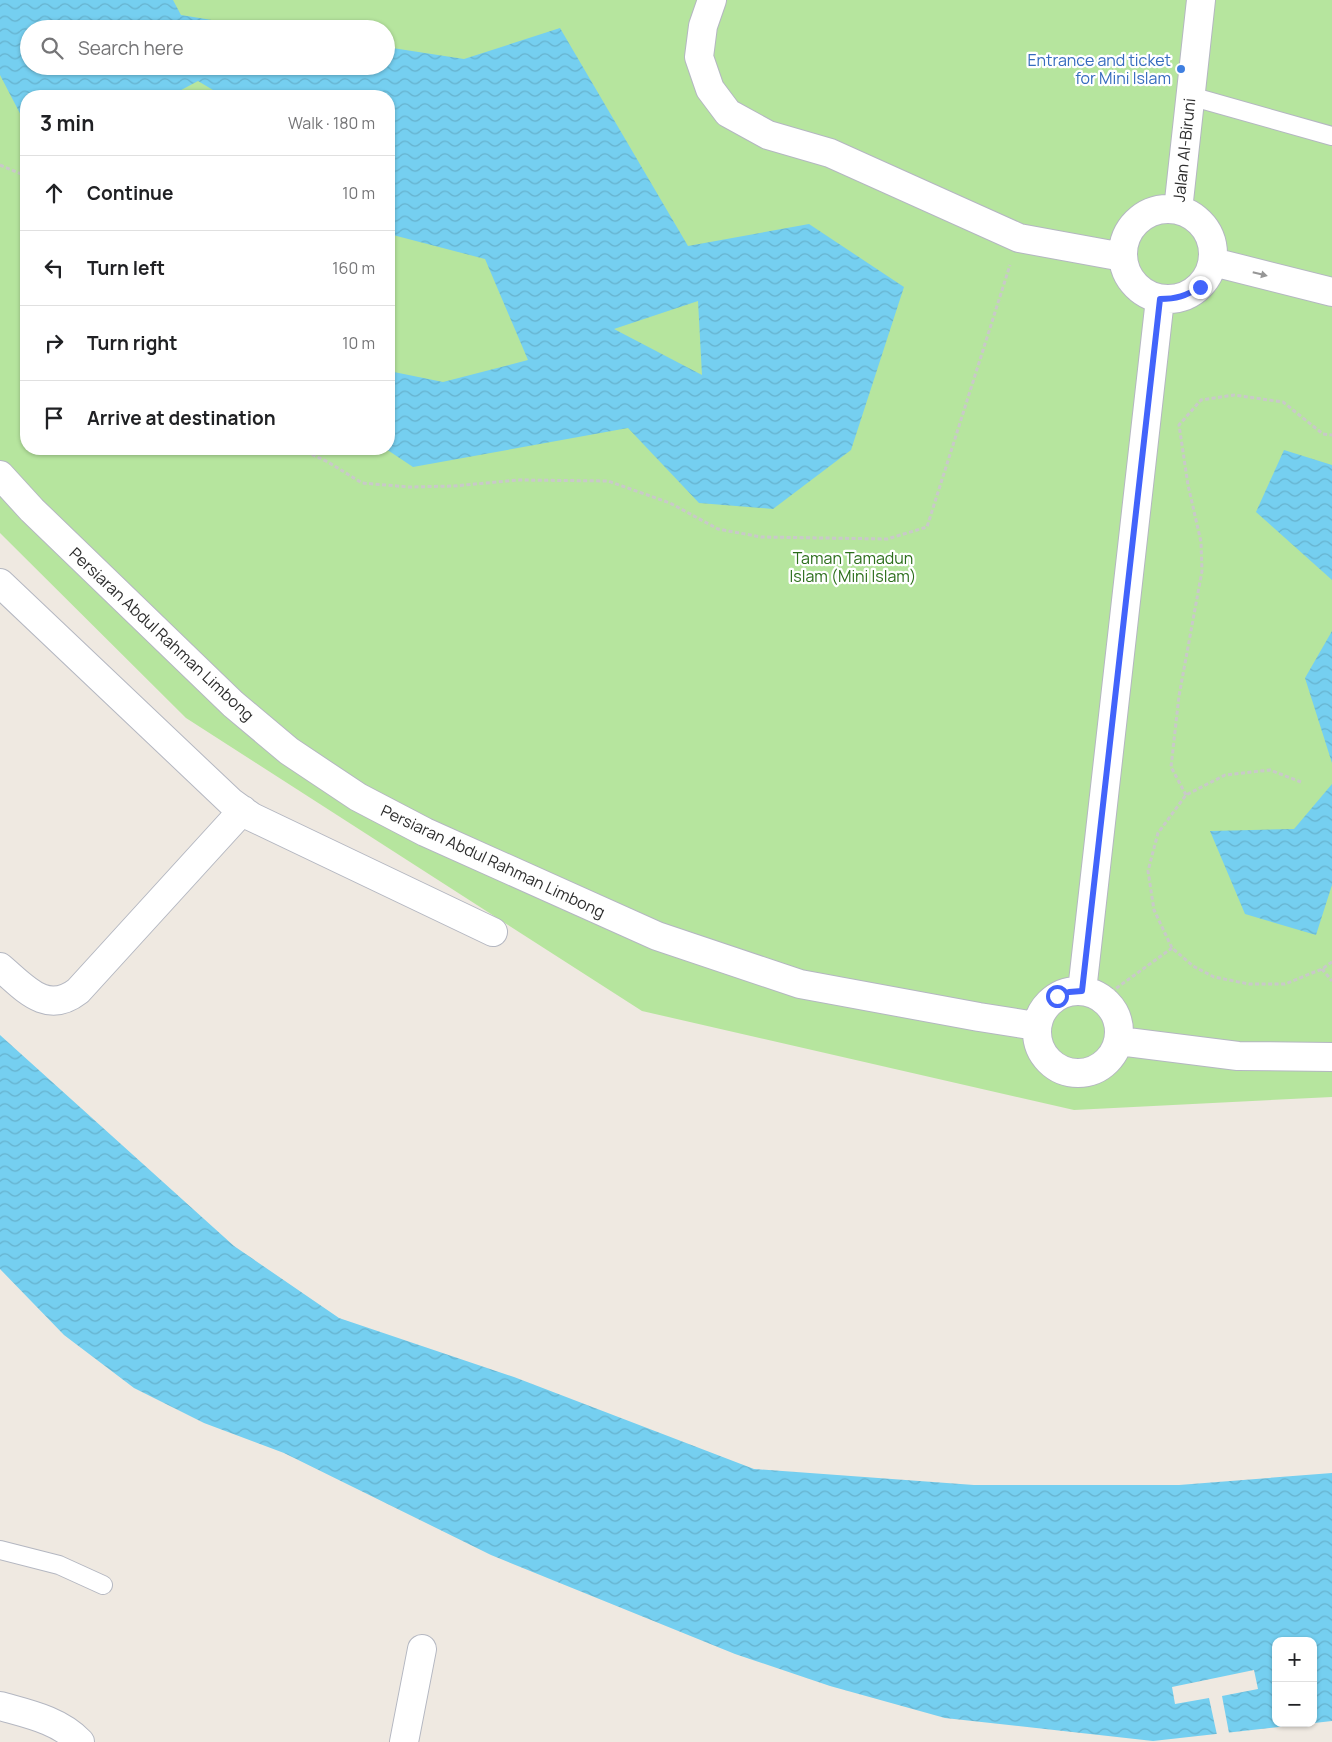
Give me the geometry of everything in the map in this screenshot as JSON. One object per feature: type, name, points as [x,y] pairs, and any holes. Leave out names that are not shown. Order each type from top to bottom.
[{"type":"street","points":[[712,0],[703,26],[699,57],[710,89],[728,113],[768,135],[830,153],[1018,238],[1123,257]]},
{"type":"street","name":"Jalan Al-Biruni","points":[[1178,210],[1201,0]]},
{"type":"street","points":[[1164,209],[1178,210],[1199,220],[1212,240],[1213,262],[1208,276],[1200,287],[1188,295],[1174,299],[1160,299],[1146,293],[1134,284],[1126,271],[1123,257],[1124,243],[1129,230],[1150,212],[1164,209]]},
{"type":"street","points":[[1213,262],[1332,292]]},
{"type":"street","points":[[1092,995],[1160,299]]},
{"type":"street","name":"Persiaran Abdul Rahman Limbong","points":[[0,475],[32,510],[233,704],[289,751],[358,797],[408,824],[657,936],[800,984],[979,1018],[1036,1026]]},
{"type":"street","points":[[0,583],[219,792],[243,810],[493,932]]},
{"type":"street","points":[[0,967],[33,995],[51,1002],[67,999],[78,991],[243,810]]},
{"type":"street","points":[[1069,992],[1092,995],[1111,1007],[1117,1017],[1120,1029],[1119,1041],[1114,1053],[1106,1063],[1096,1070],[1084,1074],[1071,1073],[1058,1069],[1048,1062],[1040,1051],[1036,1039],[1036,1026],[1044,1009],[1057,996],[1069,992]]},
{"type":"street","points":[[1119,1041],[1238,1056],[1332,1057]]},
{"type":"street","points":[[404,1742],[422,1649]]},
{"type":"street","points":[[0,1706],[45,1719],[72,1734],[80,1742]]},
{"type":"lane","points":[[1190,96],[1332,136]]},
{"type":"lane","points":[[0,1550],[59,1565],[103,1585]]},
{"type":"path","points":[[0,165],[20,173]]},
{"type":"path","points":[[313,455],[328,462],[362,484],[409,487],[454,486],[518,480],[608,482],[670,503],[718,530],[761,537],[887,539],[927,527],[1018,238]]},
{"type":"path","points":[[1186,795],[1171,766],[1179,696],[1202,571],[1201,542],[1188,485],[1179,425],[1201,400],[1234,395],[1283,402],[1323,434],[1332,435]]},
{"type":"path","points":[[1301,782],[1270,770],[1225,776],[1186,795],[1158,833],[1148,871],[1154,910],[1172,948],[1193,966],[1214,977],[1249,984],[1285,984],[1322,969],[1332,962]]},
{"type":"path","points":[[1092,995],[1172,948]]},
{"type":"path","points":[[1322,969],[1332,981]]},
{"type":"green space","name":"Taman Tamadun Islam (Mini Islam)","points":[[0,0],[1332,0],[1332,1097],[1074,1110],[642,1011],[186,718],[0,533]]},
{"type":"water","points":[[0,0],[173,0],[181,15],[212,20],[20,20],[20,75],[395,75],[395,48],[464,59],[560,28],[688,246],[809,224],[904,287],[851,450],[773,509],[699,503],[628,428],[413,467],[395,455],[395,372],[443,382],[528,360],[485,259],[395,236],[395,90],[213,90],[198,81],[181,90],[20,90],[20,113],[0,75]],"holes":[[[698,301],[702,375],[614,329]]]},
{"type":"water","points":[[1284,450],[1332,465],[1332,580],[1256,512]]},
{"type":"water","points":[[1332,631],[1332,763],[1305,678]]},
{"type":"water","points":[[1332,784],[1332,885],[1316,935],[1245,914],[1210,831],[1294,829]]},
{"type":"water","points":[[0,1035],[234,1246],[339,1318],[514,1377],[754,1469],[974,1485],[1179,1485],[1332,1473],[1332,1721],[1317,1723],[1317,1637],[1272,1637],[1272,1727],[1278,1727],[1153,1741],[945,1718],[830,1686],[735,1654],[491,1555],[284,1453],[204,1423],[134,1388],[64,1335],[0,1269]]},
{"type":"pier","points":[[1254,1670],[1258,1689],[1222,1696],[1229,1733],[1217,1735],[1209,1698],[1175,1704],[1172,1687]]},
{"type":"place","name":"Entrance and ticket for Mini Islam","points":[[1181,69]]},
{"type":"route","points":[[1057,996],[1069,992],[1082,991],[1160,299],[1174,299],[1188,295],[1200,287]]}]
